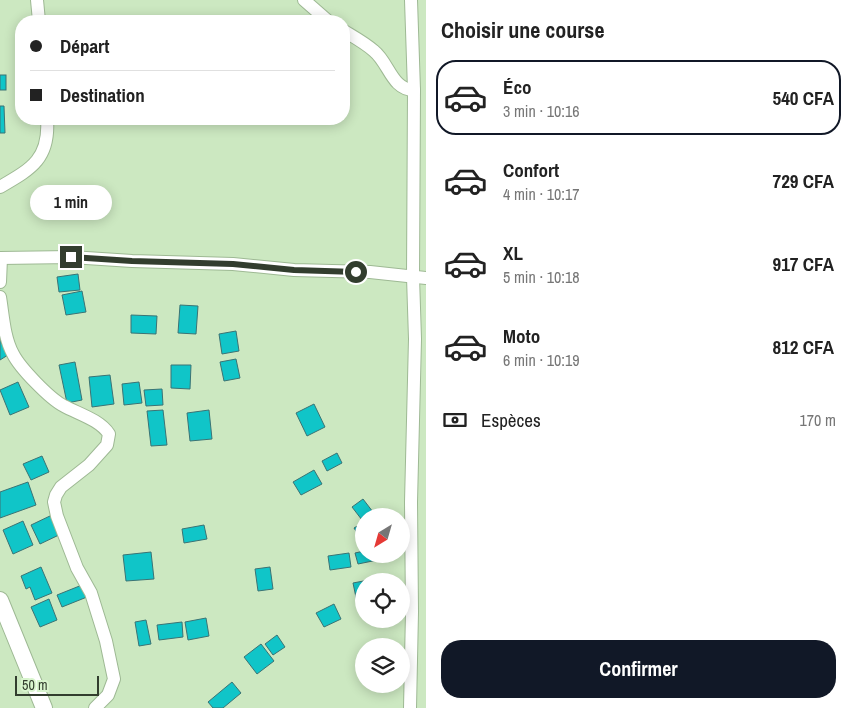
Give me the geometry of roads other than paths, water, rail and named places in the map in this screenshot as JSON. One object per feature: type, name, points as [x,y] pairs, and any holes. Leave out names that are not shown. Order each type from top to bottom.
[{"type":"street","points":[[37,0],[38,15]]},
{"type":"street","points":[[304,0],[321,15]]},
{"type":"street","points":[[410,708],[412,612],[411,502],[415,339],[413,277],[414,90],[420,32],[411,0]]},
{"type":"street","points":[[350,36],[373,50],[383,60],[395,81],[401,87],[414,90]]},
{"type":"street","points":[[0,187],[36,163],[44,150],[47,125]]},
{"type":"street","points":[[414,211],[426,205]]},
{"type":"street","points":[[0,282],[1,258],[71,257],[233,264],[294,270],[370,272],[426,278]]},
{"type":"street","points":[[0,297],[12,353],[20,365],[61,404],[105,428],[109,434],[107,445],[90,465],[61,487],[54,502],[57,516],[78,568],[91,593],[106,641],[114,678],[108,695],[95,708]]},
{"type":"street","points":[[0,600],[44,708]]}]
